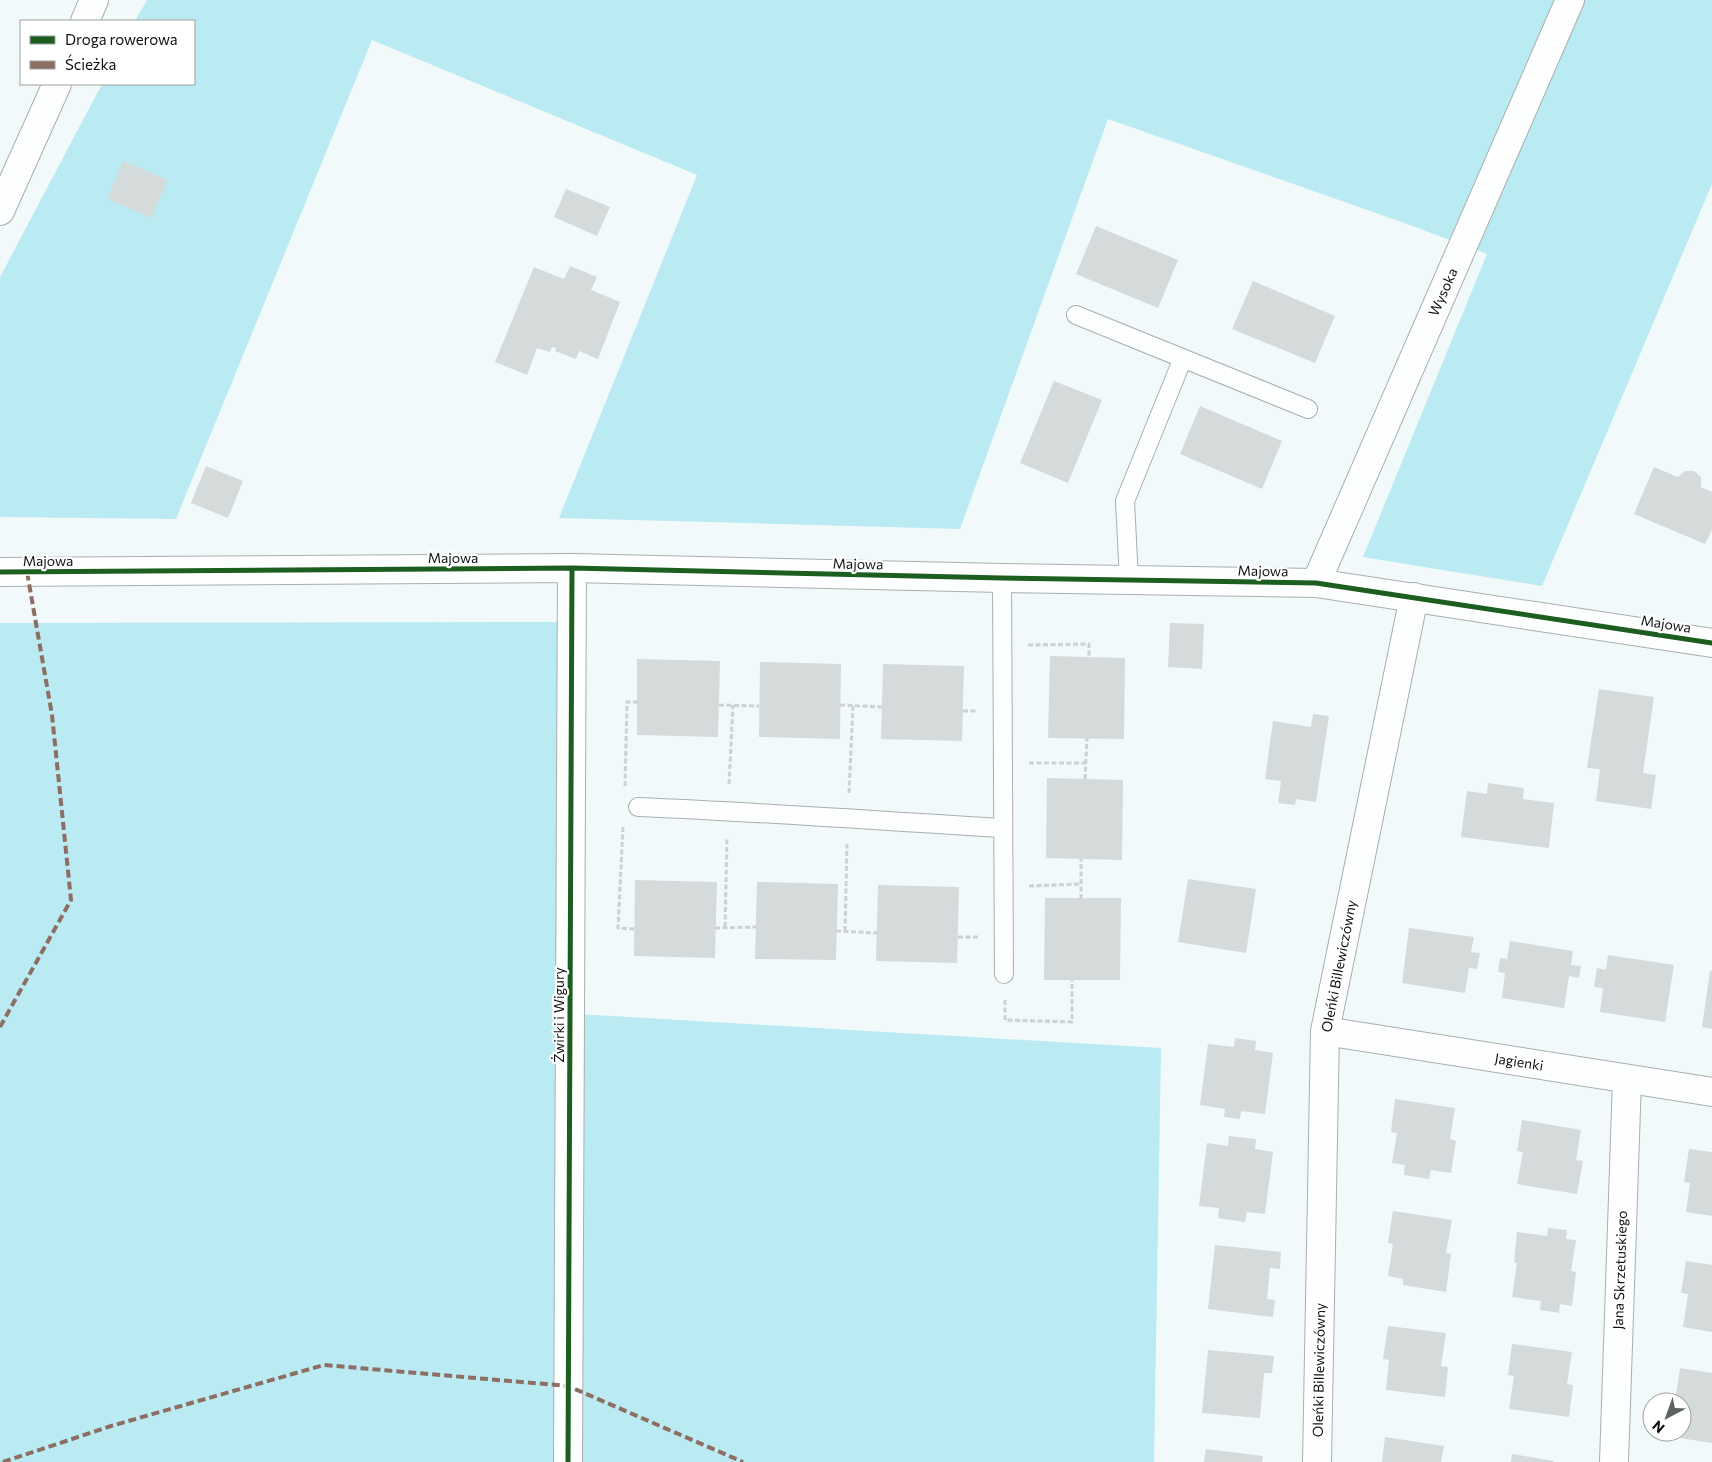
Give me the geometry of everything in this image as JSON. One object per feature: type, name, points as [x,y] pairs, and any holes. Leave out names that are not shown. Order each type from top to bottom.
[{"type":"street","points":[[85,20],[94,0]]},
{"type":"street","name":"Wysoka","points":[[1316,583],[1570,0]]},
{"type":"street","points":[[0,211],[57,85]]},
{"type":"street","name":"Majowa","points":[[0,572],[572,568],[1316,583],[1712,643]]},
{"type":"street","name":"Żwirki i Wigury","points":[[568,1462],[572,568]]},
{"type":"street","name":"Oleńki Billewiczówny","points":[[1317,1462],[1325,1032],[1414,597]]},
{"type":"street","name":"Jagienki","points":[[1325,1032],[1712,1092]]},
{"type":"street","name":"Jana Skrzetuskiego","points":[[1614,1462],[1626,1079]]},
{"type":"lane","points":[[1076,315],[1308,409]]},
{"type":"lane","points":[[1129,580],[1125,501],[1183,358]]},
{"type":"lane","points":[[1002,578],[1004,974]]},
{"type":"lane","points":[[631,807],[728,810],[858,820],[1004,828]]},
{"type":"path","points":[[1003,645],[1089,644],[1089,657]]},
{"type":"path","points":[[634,928],[618,928],[631,807],[627,702],[638,702]]},
{"type":"path","points":[[719,705],[759,706]]},
{"type":"path","points":[[840,705],[882,706]]},
{"type":"path","points":[[1086,779],[1087,738]]},
{"type":"path","points":[[1003,764],[1086,763]]},
{"type":"path","points":[[1080,898],[1081,859]]},
{"type":"path","points":[[1004,887],[1081,884]]},
{"type":"path","points":[[716,928],[756,926]]},
{"type":"path","points":[[836,931],[877,933]]},
{"type":"path","points":[[1004,974],[1005,1020],[1072,1022],[1072,980]]},
{"type":"shaded area","points":[[147,0],[1712,0],[1712,184],[1542,586],[1363,557],[1487,254],[1108,119],[960,529],[559,518],[697,175],[372,40],[176,519],[0,517],[0,277],[101,85],[195,85],[195,20],[136,20]]},
{"type":"shaded area","points":[[559,622],[560,1013],[1161,1048],[1154,1462],[0,1462],[0,623]]},
{"type":"building","points":[[123,161],[168,180],[151,218],[107,199]]},
{"type":"building","points":[[566,189],[610,207],[597,236],[554,217]]},
{"type":"building","points":[[1096,226],[1178,260],[1158,308],[1076,274]]},
{"type":"building","points":[[570,266],[597,277],[591,290],[620,302],[598,359],[579,351],[576,359],[555,351],[556,348],[552,347],[550,352],[537,348],[527,375],[495,362],[534,267],[564,279]]},
{"type":"building","points":[[1253,281],[1335,316],[1315,363],[1232,329]]},
{"type":"building","points":[[1054,381],[1102,400],[1068,483],[1020,463]]},
{"type":"building","points":[[1200,406],[1282,441],[1262,489],[1180,454]]},
{"type":"building","points":[[206,466],[243,481],[228,518],[191,503]]},
{"type":"building","points":[[1654,467],[1678,477],[1685,471],[1694,471],[1701,477],[1701,487],[1712,492],[1712,530],[1705,544],[1634,514]]},
{"type":"building","points":[[1170,623],[1204,624],[1202,669],[1168,667]]},
{"type":"building","points":[[1050,656],[1125,658],[1124,739],[1048,738]]},
{"type":"building","points":[[637,659],[720,661],[718,737],[637,735]]},
{"type":"building","points":[[760,662],[841,664],[840,739],[759,737]]},
{"type":"building","points":[[883,664],[964,666],[962,741],[881,739]]},
{"type":"building","points":[[1599,689],[1654,697],[1643,773],[1656,775],[1651,809],[1596,801],[1600,769],[1587,768]]},
{"type":"building","points":[[1313,714],[1329,716],[1316,802],[1296,799],[1295,805],[1278,803],[1281,781],[1265,779],[1273,721],[1311,727]]},
{"type":"building","points":[[1047,778],[1123,780],[1122,860],[1046,858]]},
{"type":"building","points":[[1488,783],[1524,788],[1523,799],[1554,803],[1549,848],[1461,837],[1467,791],[1487,794]]},
{"type":"building","points":[[1188,879],[1256,889],[1246,953],[1178,942]]},
{"type":"building","points":[[635,880],[717,882],[715,958],[634,956]]},
{"type":"building","points":[[757,882],[838,884],[836,960],[755,959]]},
{"type":"building","points":[[878,885],[959,887],[957,963],[876,961]]},
{"type":"building","points":[[1045,898],[1121,898],[1120,980],[1044,980]]},
{"type":"building","points":[[1409,928],[1474,937],[1471,952],[1480,953],[1477,969],[1469,968],[1465,993],[1402,983]]},
{"type":"building","points":[[1510,941],[1573,951],[1571,965],[1581,966],[1579,978],[1569,976],[1564,1008],[1502,998],[1505,973],[1498,972],[1500,958],[1507,959]]},
{"type":"building","points":[[1608,955],[1674,965],[1665,1022],[1600,1012],[1603,988],[1594,987],[1597,968],[1606,970]]},
{"type":"building","points":[[1710,971],[1712,971],[1712,1029],[1702,1027]]},
{"type":"building","points":[[1235,1038],[1256,1041],[1255,1050],[1273,1053],[1265,1114],[1241,1111],[1240,1119],[1224,1117],[1225,1109],[1200,1105],[1208,1044],[1234,1047]]},
{"type":"building","points":[[1395,1099],[1455,1108],[1450,1139],[1456,1141],[1451,1173],[1431,1170],[1429,1179],[1404,1175],[1405,1165],[1392,1163],[1397,1133],[1391,1132]]},
{"type":"building","points":[[1522,1120],[1581,1130],[1576,1160],[1583,1161],[1577,1194],[1517,1184],[1523,1152],[1517,1151]]},
{"type":"building","points":[[1229,1136],[1256,1139],[1255,1149],[1273,1152],[1265,1214],[1247,1212],[1245,1222],[1218,1218],[1219,1208],[1199,1206],[1207,1143],[1228,1146]]},
{"type":"building","points":[[1689,1149],[1712,1152],[1712,1216],[1686,1212],[1690,1183],[1684,1182]]},
{"type":"building","points":[[1393,1211],[1452,1220],[1446,1253],[1451,1254],[1446,1292],[1403,1285],[1403,1279],[1388,1276],[1393,1244],[1388,1243]]},
{"type":"building","points":[[1548,1228],[1567,1230],[1566,1239],[1576,1240],[1571,1271],[1576,1272],[1572,1306],[1560,1304],[1559,1313],[1540,1310],[1541,1301],[1512,1297],[1517,1263],[1514,1262],[1517,1232],[1547,1236]]},
{"type":"building","points":[[1215,1245],[1281,1252],[1280,1269],[1270,1268],[1267,1299],[1275,1300],[1273,1317],[1208,1309]]},
{"type":"building","points":[[1686,1261],[1712,1265],[1712,1332],[1683,1327],[1688,1294],[1681,1293]]},
{"type":"building","points":[[1388,1326],[1446,1333],[1441,1366],[1448,1367],[1445,1397],[1386,1390],[1389,1360],[1383,1359]]},
{"type":"building","points":[[1512,1344],[1572,1352],[1567,1384],[1573,1385],[1569,1417],[1509,1409],[1514,1376],[1508,1375]]},
{"type":"building","points":[[1208,1350],[1274,1356],[1272,1373],[1264,1373],[1260,1418],[1202,1413]]},
{"type":"building","points":[[1680,1368],[1712,1373],[1712,1443],[1692,1440],[1692,1392],[1676,1392]]},
{"type":"building","points":[[1385,1437],[1444,1446],[1441,1462],[1382,1462]]},
{"type":"building","points":[[1206,1449],[1263,1456],[1262,1462],[1204,1462]]},
{"type":"building","points":[[1512,1454],[1554,1461],[1554,1462],[1511,1462]]},
{"type":"marked path","points":[[0,1027],[71,900],[52,715],[27,572]]},
{"type":"marked path","points":[[3,1462],[111,1426],[324,1365],[568,1386],[743,1462]]},
{"type":"cycle path","points":[[0,572],[572,568],[1316,583],[1712,643]]},
{"type":"cycle path","points":[[568,1462],[572,568]]}]
